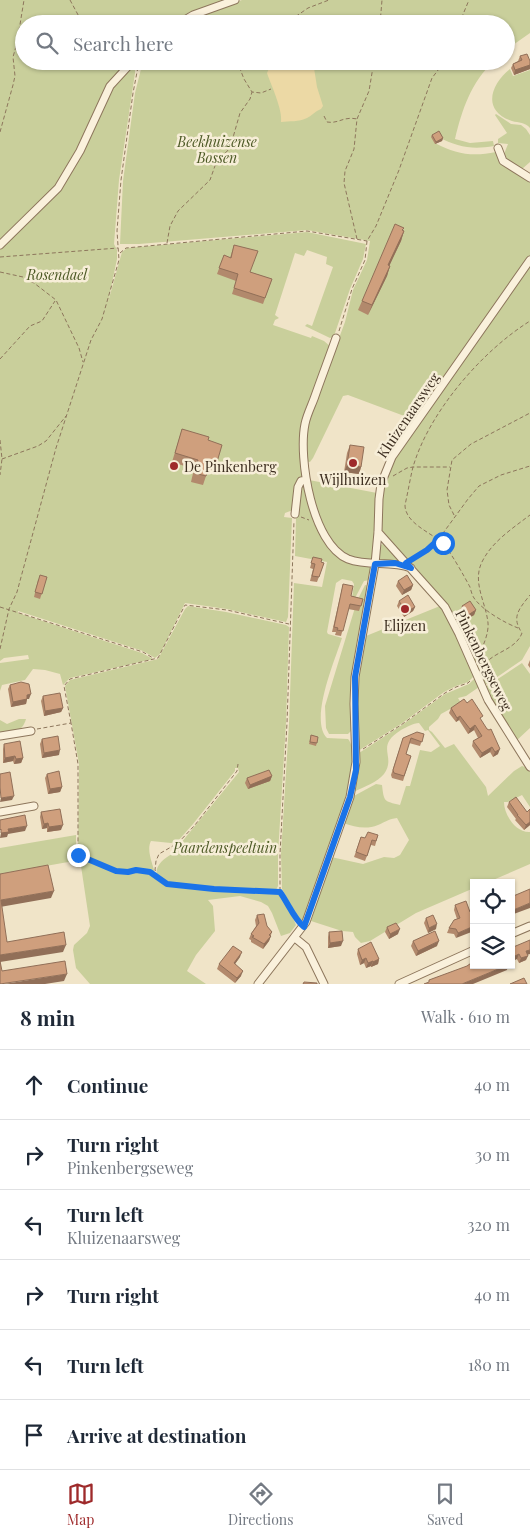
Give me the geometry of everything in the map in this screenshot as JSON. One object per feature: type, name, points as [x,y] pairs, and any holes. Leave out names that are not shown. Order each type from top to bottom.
[{"type":"street","points":[[193,15],[235,0]]},
{"type":"street","points":[[0,245],[58,188],[80,151],[110,86],[125,70]]},
{"type":"street","points":[[498,148],[503,161],[530,178]]},
{"type":"street","name":"Kluizenaarsweg","points":[[258,984],[304,927],[350,797],[356,770],[355,677],[375,564],[382,481],[392,457],[530,260]]},
{"type":"street","points":[[336,338],[305,424],[303,440],[306,480],[312,504],[319,523],[340,554],[357,562],[409,565]]},
{"type":"street","points":[[295,514],[298,487],[301,481],[306,480]]},
{"type":"street","name":"Pinkenbergseweg","points":[[378,532],[445,607],[488,700],[530,767]]},
{"type":"street","points":[[0,736],[31,731]]},
{"type":"street","points":[[0,812],[34,806]]},
{"type":"street","points":[[515,932],[530,926]]},
{"type":"street","points":[[295,938],[306,948],[324,984]]},
{"type":"street","points":[[399,984],[470,952]]},
{"type":"path","points":[[22,15],[24,0]]},
{"type":"path","points":[[70,0],[78,15]]},
{"type":"path","points":[[298,15],[308,8],[329,0]]},
{"type":"path","points":[[381,15],[382,0]]},
{"type":"path","points":[[462,15],[468,0]]},
{"type":"path","points":[[0,132],[15,76],[13,58],[15,50]]},
{"type":"path","points":[[116,70],[120,74]]},
{"type":"path","points":[[0,649],[67,415],[91,340],[102,319],[119,253],[117,231],[121,180],[133,92],[138,70]]},
{"type":"path","points":[[167,243],[167,235],[178,211],[210,180],[216,163],[230,148],[240,112],[250,99],[252,92],[240,70]]},
{"type":"path","points":[[357,240],[344,183],[348,163],[354,149],[357,119],[369,91],[372,70]]},
{"type":"path","points":[[336,338],[352,289],[365,260],[368,241],[399,170],[432,78],[438,70]]},
{"type":"path","points":[[252,92],[261,93],[271,89]]},
{"type":"path","points":[[324,116],[327,122],[331,123],[345,118],[357,119]]},
{"type":"path","points":[[119,253],[126,248],[167,243],[307,231],[368,241]]},
{"type":"path","points":[[0,257],[118,248]]},
{"type":"path","points":[[0,272],[22,277],[34,283],[56,300],[79,348],[83,364]]},
{"type":"path","points":[[0,359],[30,326],[42,321],[56,300]]},
{"type":"path","points":[[356,754],[402,725],[444,693],[468,683],[482,670],[488,660],[521,637],[522,633],[518,628],[504,622],[485,609],[474,598],[443,543],[420,526],[405,509],[413,467],[427,434],[460,382],[505,339],[530,320]]},
{"type":"path","points":[[455,516],[449,505],[447,490],[452,460],[471,444],[530,412]]},
{"type":"path","points":[[2,459],[38,446],[46,440],[67,415]]},
{"type":"path","points":[[0,440],[2,459],[0,475]]},
{"type":"path","points":[[409,565],[438,540],[468,499],[485,482],[530,466]]},
{"type":"path","points":[[382,481],[407,468],[450,467]]},
{"type":"path","points":[[304,927],[297,922],[290,905],[280,892],[280,854],[295,514],[319,523]]},
{"type":"path","points":[[471,664],[483,648],[488,625],[478,588],[478,572],[482,561],[498,541],[530,515]]},
{"type":"path","points":[[518,628],[516,617],[530,596]]},
{"type":"path","points":[[280,892],[214,889],[167,884],[150,872],[136,870],[128,872],[116,871],[78,855],[78,764],[64,686],[70,679],[155,659],[161,654],[185,605],[226,610],[290,624]]},
{"type":"path","points":[[0,606],[143,652],[155,659]]},
{"type":"path","points":[[31,731],[71,724]]},
{"type":"path","points":[[158,878],[155,870],[159,854],[178,843],[195,825],[236,772],[238,764]]},
{"type":"green space","name":"Rosendael","points":[[0,0],[228,0],[189,15],[15,15],[15,70],[121,70],[109,82],[78,151],[56,186],[0,242]]},
{"type":"green space","points":[[242,0],[530,0],[530,33],[515,44],[515,15],[200,15]]},
{"type":"green space","points":[[129,70],[135,70],[119,180],[114,244],[117,250],[117,259],[108,302],[122,252],[127,248],[307,232],[366,244],[363,259],[350,289],[334,336],[330,338],[305,326],[307,324],[312,326],[333,267],[326,264],[327,257],[307,250],[304,256],[295,253],[275,315],[279,318],[275,320],[273,325],[311,338],[312,336],[324,341],[331,347],[303,423],[304,478],[293,510],[285,513],[284,517],[292,518],[288,617],[286,622],[227,609],[185,603],[160,654],[155,658],[143,651],[18,611],[18,613],[142,653],[153,659],[70,678],[63,685],[60,674],[33,669],[25,680],[2,685],[0,691],[0,663],[29,659],[28,655],[4,658],[0,661],[0,248],[59,190],[113,87]]},
{"type":"green space","name":"Beekhuizense Bossen","points":[[141,70],[485,70],[473,87],[455,139],[470,143],[493,141],[494,146],[465,147],[438,137],[435,143],[464,154],[496,152],[530,181],[530,256],[415,420],[348,395],[343,396],[313,458],[310,462],[306,461],[307,424],[345,322],[353,290],[367,260],[370,241],[307,230],[120,244],[123,181],[135,93]]},
{"type":"green space","points":[[509,70],[513,76],[530,70],[530,128],[524,124],[502,117],[496,111],[492,97],[503,75]]},
{"type":"green space","points":[[496,114],[511,124],[521,125],[530,135],[530,162],[522,169],[504,159],[508,144],[498,143],[498,139],[507,133]]},
{"type":"green space","points":[[530,264],[530,646],[522,660],[484,686],[452,616],[381,529],[383,484],[394,458]]},
{"type":"green space","points":[[309,480],[377,493],[373,560],[358,559],[346,554],[329,538],[319,516]]},
{"type":"green space","points":[[305,483],[333,550],[371,567],[370,580],[364,581],[354,600],[352,598],[354,584],[352,581],[342,579],[336,583],[327,632],[342,638],[325,690],[321,718],[322,729],[327,738],[348,739],[352,752],[351,772],[346,798],[328,856],[304,920],[300,921],[282,889],[281,854],[289,723],[294,583],[322,587],[327,562],[295,556],[296,518],[301,485]]},
{"type":"green space","points":[[384,543],[402,562],[378,561],[380,546]]},
{"type":"green space","points":[[365,585],[370,586],[352,730],[348,734],[329,734],[326,728],[325,706],[357,601]]},
{"type":"green space","name":"Paardenspeeltuin","points":[[188,606],[226,612],[289,627],[278,886],[276,890],[236,890],[169,883],[158,877],[157,869],[159,865],[172,854],[239,772],[238,768],[235,768],[235,771],[177,842],[151,841],[150,853],[155,874],[145,871],[116,870],[78,853],[79,764],[65,686],[70,680],[158,659]]},
{"type":"green space","points":[[440,606],[457,635],[474,676],[468,682],[444,692],[401,724],[358,751],[358,677],[366,636]]},
{"type":"green space","points":[[522,663],[530,674],[530,728],[516,741],[484,688]]},
{"type":"green space","points":[[475,678],[479,687],[466,696],[458,698],[461,703],[441,714],[429,727],[429,730],[445,748],[454,744],[486,787],[488,796],[514,771],[522,766],[528,768],[530,771],[530,807],[522,795],[504,802],[506,812],[512,822],[520,830],[530,832],[530,864],[495,879],[470,879],[470,890],[416,913],[370,941],[361,943],[353,932],[342,931],[311,921],[331,857],[363,864],[384,857],[394,858],[400,855],[409,840],[397,818],[365,828],[343,823],[352,797],[376,784],[382,785],[384,798],[391,803],[400,805],[406,786],[410,786],[420,750],[431,752],[440,746],[428,730],[425,731],[419,723],[412,724],[393,736],[389,742],[387,747],[388,762],[384,774],[374,782],[354,792],[359,753],[445,694],[469,684]]},
{"type":"green space","points":[[19,719],[26,719],[22,727],[13,732],[0,734],[0,720],[7,724]]},
{"type":"green space","points":[[76,835],[76,857],[116,872],[127,873],[136,871],[149,874],[166,885],[215,891],[279,893],[296,925],[290,933],[281,936],[268,906],[261,902],[240,896],[208,900],[213,906],[215,931],[196,955],[187,971],[206,984],[90,984],[76,968],[73,950],[74,945],[87,933],[90,926],[81,866],[74,861],[0,874],[0,848]]},
{"type":"sand","points":[[268,70],[314,70],[323,106],[304,119],[281,122],[279,104],[267,73]]},
{"type":"building","points":[[527,54],[530,65],[515,70],[515,63],[522,60],[520,56]]},
{"type":"building","points":[[439,131],[443,138],[436,142],[432,135]]},
{"type":"building","points":[[395,224],[404,228],[402,230],[404,231],[372,305],[362,301]]},
{"type":"building","points":[[234,245],[258,251],[250,272],[272,279],[265,298],[234,288],[238,274],[219,268],[224,255],[231,258]]},
{"type":"building","points":[[182,429],[209,437],[208,440],[222,445],[217,462],[211,460],[206,476],[194,473],[198,460],[175,453]]},
{"type":"building","points":[[350,445],[364,447],[361,467],[347,465]]},
{"type":"building","points":[[313,557],[322,559],[321,562],[324,563],[319,577],[312,576],[315,564],[311,563]]},
{"type":"building","points":[[40,575],[47,577],[42,594],[35,592]]},
{"type":"building","points":[[407,575],[413,585],[404,590],[398,581]]},
{"type":"building","points":[[343,584],[353,586],[351,596],[363,599],[361,606],[350,604],[343,631],[337,630],[338,628],[334,627]]},
{"type":"building","points":[[408,595],[415,607],[406,612],[399,601]]},
{"type":"building","points":[[470,601],[476,610],[468,615],[462,606]]},
{"type":"building","points":[[21,682],[29,684],[31,694],[27,695],[27,699],[13,702],[10,685]]},
{"type":"building","points":[[60,693],[63,708],[45,711],[43,696]]},
{"type":"building","points":[[464,699],[467,703],[472,699],[483,716],[480,718],[487,729],[491,729],[500,749],[495,752],[492,747],[482,753],[473,741],[482,736],[475,725],[470,729],[460,716],[457,718],[451,708]]},
{"type":"building","points":[[417,732],[424,734],[422,742],[411,738],[406,754],[411,756],[404,776],[394,773],[393,770],[403,738]]},
{"type":"building","points":[[311,735],[318,737],[317,743],[310,742]]},
{"type":"building","points":[[58,736],[60,750],[44,753],[42,739]]},
{"type":"building","points":[[20,741],[23,758],[16,759],[15,756],[5,758],[4,744]]},
{"type":"building","points":[[269,770],[272,776],[250,785],[247,778]]},
{"type":"building","points":[[59,771],[62,787],[50,789],[47,774]]},
{"type":"building","points":[[10,772],[14,796],[1,798],[0,774]]},
{"type":"building","points":[[516,797],[527,812],[530,809],[530,822],[526,825],[509,802]]},
{"type":"building","points":[[60,809],[63,825],[49,827],[48,823],[44,824],[41,812]]},
{"type":"building","points":[[25,815],[27,826],[8,829],[9,832],[1,833],[0,820]]},
{"type":"building","points":[[368,832],[378,835],[376,841],[372,840],[367,856],[356,852],[361,837],[365,838]]},
{"type":"building","points":[[48,865],[54,891],[1,900],[7,942],[64,932],[66,945],[0,955],[0,874]]},
{"type":"building","points":[[530,889],[530,903],[515,909],[515,895]]},
{"type":"building","points":[[466,901],[470,912],[470,928],[458,933],[456,929],[449,928],[454,920],[460,918],[455,905]]},
{"type":"building","points":[[264,914],[267,926],[272,932],[264,944],[252,937],[254,936],[251,934],[259,923],[257,915]]},
{"type":"building","points":[[433,915],[437,924],[429,928],[426,918]]},
{"type":"building","points":[[396,923],[400,929],[390,934],[387,927]]},
{"type":"building","points":[[342,931],[343,941],[330,943],[329,932]]},
{"type":"building","points":[[435,931],[439,941],[418,951],[413,941]]},
{"type":"building","points":[[530,940],[530,950],[526,951],[528,956],[521,958],[519,954],[515,956],[515,946]]},
{"type":"building","points":[[371,942],[379,959],[368,963],[366,958],[362,960],[358,949]]},
{"type":"building","points":[[233,946],[242,952],[234,963],[243,971],[237,978],[219,964]]},
{"type":"building","points":[[0,961],[2,971],[65,961],[67,974],[0,984]]},
{"type":"building","points":[[470,964],[470,969],[498,969],[462,984],[424,984],[429,982],[429,980]]},
{"type":"building","points":[[524,978],[527,984],[510,984]]},
{"type":"building","points":[[304,982],[317,983],[317,984],[303,984]]},
{"type":"place","name":"Wijlhuizen","points":[[353,463]]},
{"type":"place","name":"De Pinkenberg","points":[[174,466]]},
{"type":"place","name":"Elijzen","points":[[405,609]]},
{"type":"route","points":[[78,855],[116,871],[128,872],[136,870],[150,872],[167,884],[236,891],[260,890],[280,892],[290,905],[297,922],[304,927],[350,797],[356,770],[355,677],[375,564],[395,563],[411,568],[406,563],[427,550],[438,540],[443,543]]}]
